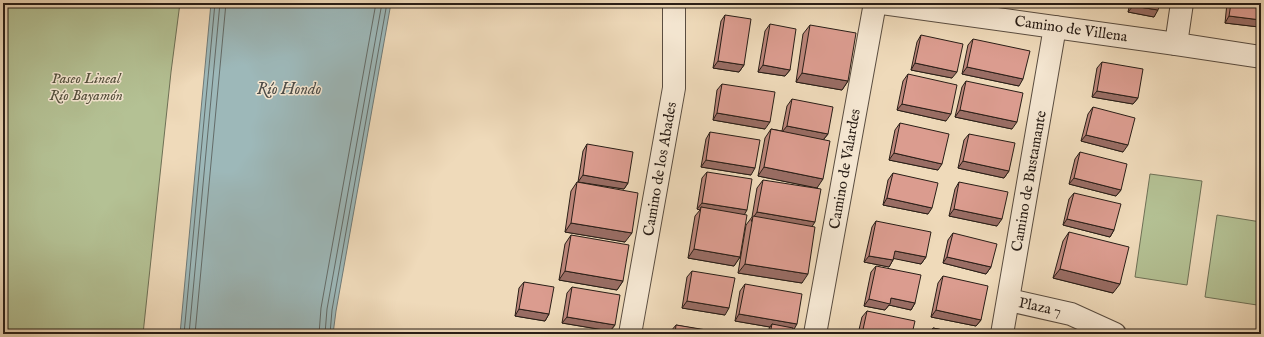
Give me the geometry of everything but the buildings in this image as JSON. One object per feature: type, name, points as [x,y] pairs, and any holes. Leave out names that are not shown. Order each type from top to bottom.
[{"type":"street","name":"Camino de los Abades","points":[[630,334],[674,88],[674,3]]},
{"type":"street","name":"Camino de Valardes","points":[[815,334],[875,3]]},
{"type":"street","name":"Camino de Villena","points":[[882,3],[1261,57]]},
{"type":"street","points":[[1176,44],[1182,3]]},
{"type":"street","name":"Camino de Bustamante","points":[[1002,334],[1055,27]]},
{"type":"street","name":"Plaza 7","points":[[1009,300],[1072,314],[1115,334]]},
{"type":"green space","name":"Paseo Lineal Río Bayamón","points":[[3,3],[180,3],[171,72],[143,334],[3,334]]},
{"type":"green space","points":[[1150,174],[1202,181],[1187,285],[1135,277]]},
{"type":"green space","points":[[1217,215],[1261,222],[1261,278],[1257,305],[1205,297]]},
{"type":"water","name":"Río Hondo","points":[[211,3],[391,3],[333,334],[180,334]]}]
